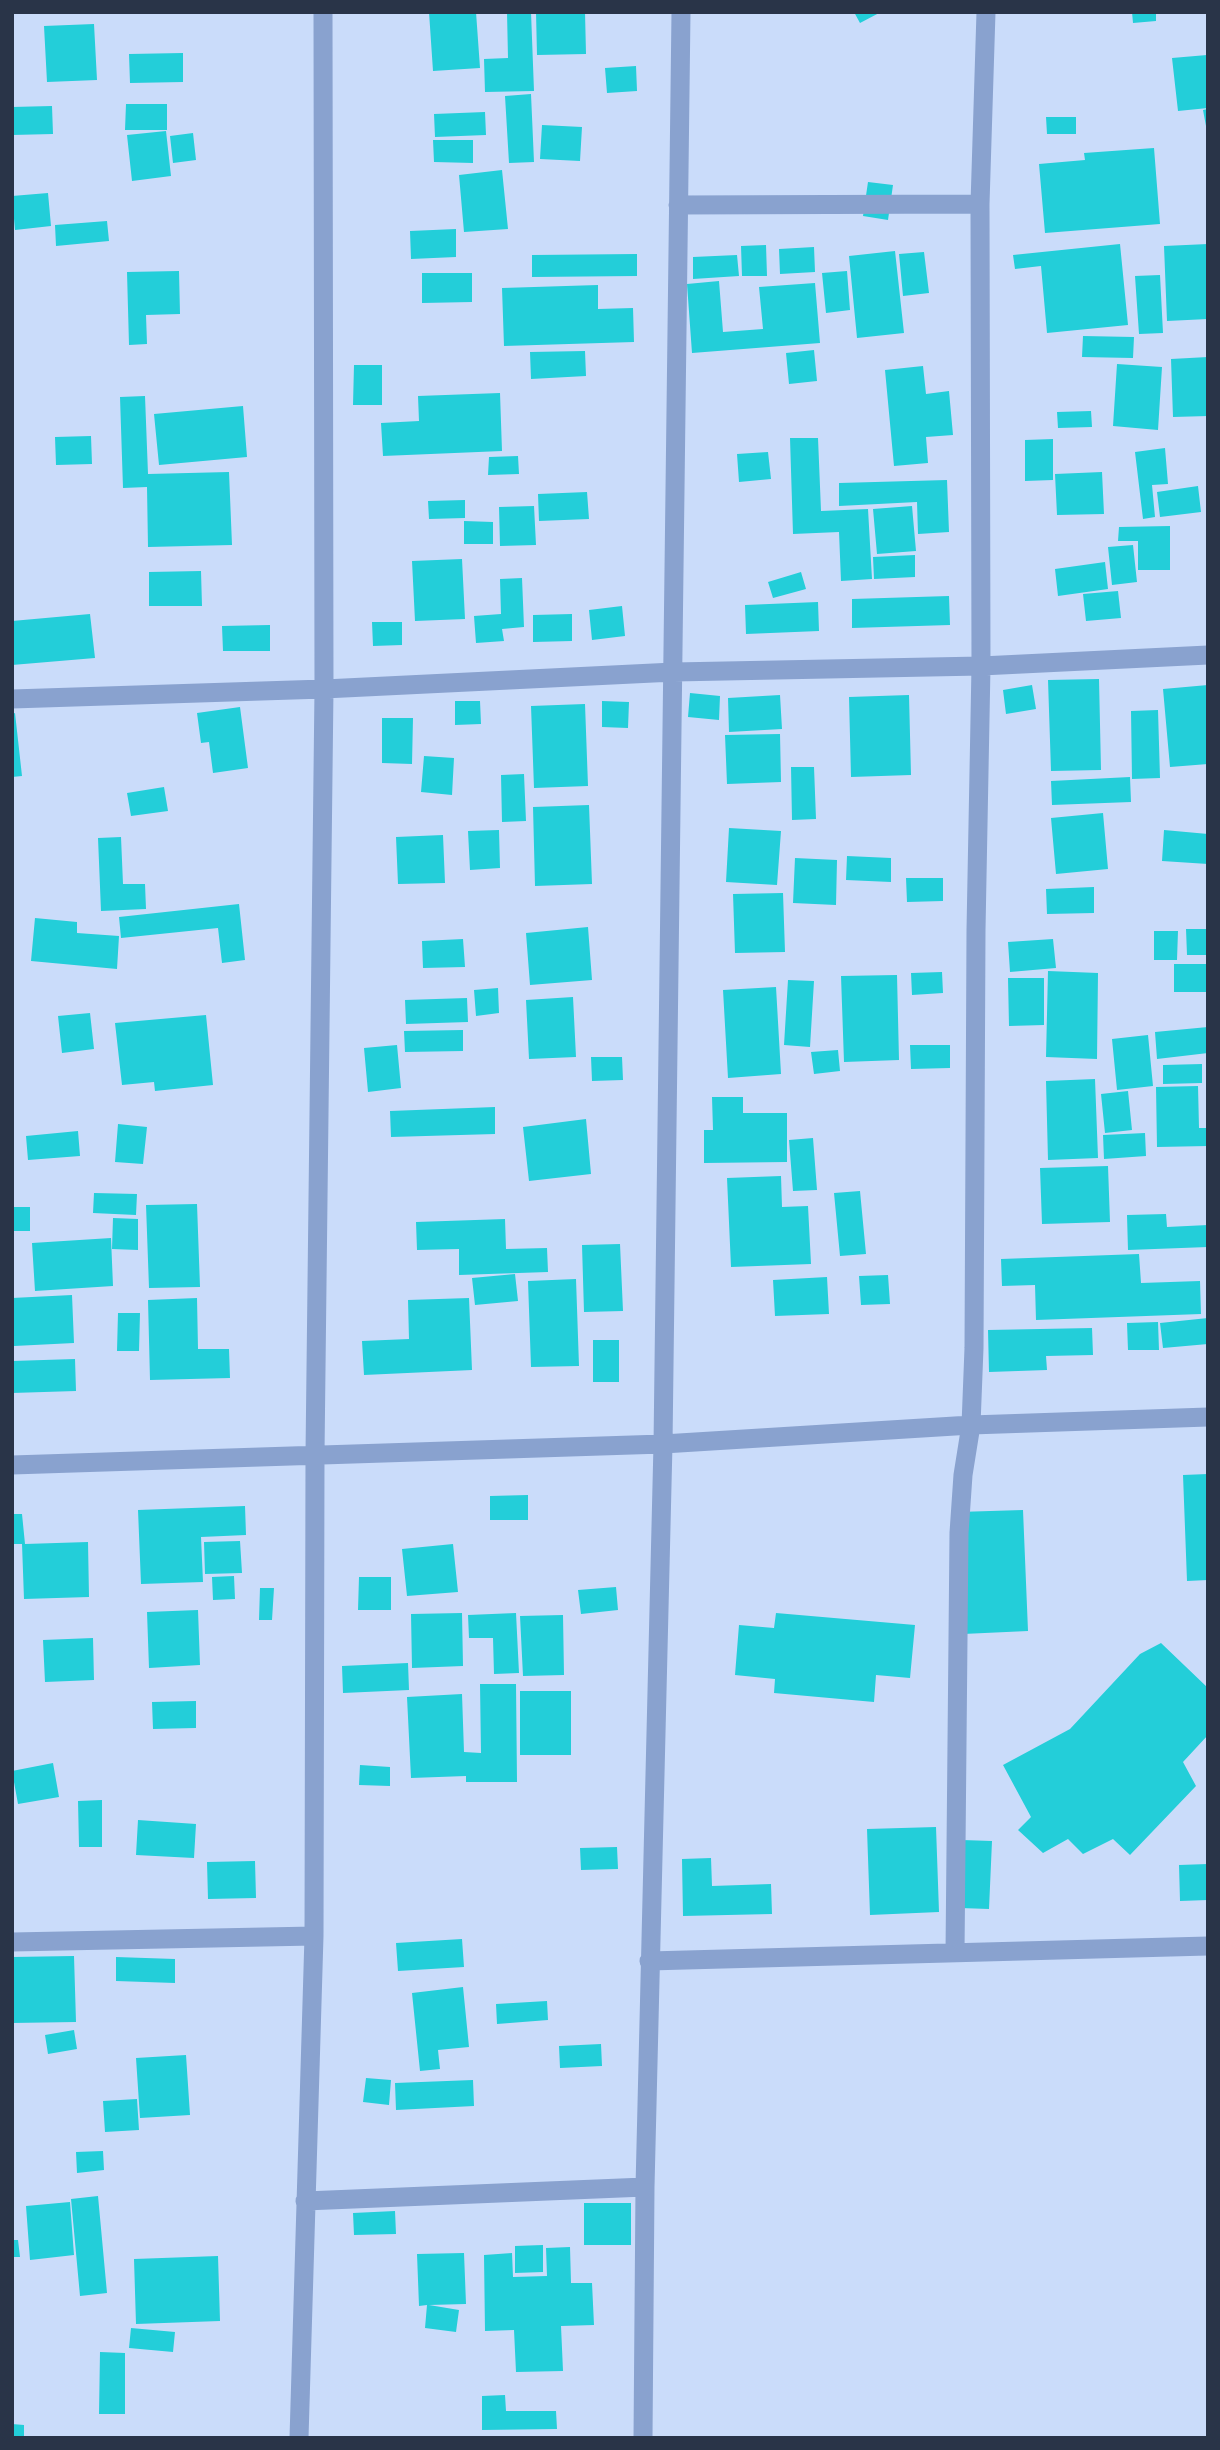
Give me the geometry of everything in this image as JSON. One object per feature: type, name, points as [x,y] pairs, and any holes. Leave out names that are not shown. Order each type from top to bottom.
[{"type":"street","points":[[299,2438],[314,1936],[315,1454],[324,689],[323,12]]},
{"type":"street","points":[[643,2438],[649,1961],[663,1444],[681,12]]},
{"type":"street","points":[[955,1953],[959,1533],[963,1475],[971,1425],[981,666],[980,204],[986,12]]},
{"type":"street","points":[[678,205],[980,204]]},
{"type":"street","points":[[12,699],[324,689],[674,672],[981,666],[1208,655]]},
{"type":"street","points":[[12,1465],[663,1444],[971,1425],[1208,1417]]},
{"type":"street","points":[[12,1942],[314,1936]]},
{"type":"street","points":[[649,1961],[1208,1946]]},
{"type":"street","points":[[305,2200],[645,2187]]},
{"type":"building","points":[[429,12],[476,12],[480,68],[433,71]]},
{"type":"building","points":[[507,12],[531,12],[534,91],[485,92],[484,59],[508,58]]},
{"type":"building","points":[[536,12],[585,12],[586,54],[537,55]]},
{"type":"building","points":[[854,12],[881,12],[860,23]]},
{"type":"building","points":[[1132,12],[1156,12],[1156,21],[1133,23]]},
{"type":"building","points":[[94,24],[97,80],[47,82],[44,26]]},
{"type":"building","points":[[183,53],[183,82],[130,83],[129,54]]},
{"type":"building","points":[[1207,55],[1208,108],[1178,111],[1172,58]]},
{"type":"building","points":[[636,66],[637,91],[607,93],[605,68]]},
{"type":"building","points":[[531,94],[534,162],[509,163],[505,96]]},
{"type":"building","points":[[126,104],[167,104],[167,130],[125,130]]},
{"type":"building","points":[[52,106],[53,134],[12,135],[12,107]]},
{"type":"building","points":[[1208,109],[1208,126],[1206,126],[1203,110]]},
{"type":"building","points":[[485,112],[486,135],[435,137],[434,114]]},
{"type":"building","points":[[1046,117],[1076,117],[1076,134],[1047,134]]},
{"type":"building","points":[[542,125],[582,127],[580,161],[540,159]]},
{"type":"building","points":[[166,131],[171,176],[132,181],[127,135]]},
{"type":"building","points":[[193,133],[196,160],[173,163],[170,136]]},
{"type":"building","points":[[433,140],[473,140],[473,163],[434,162]]},
{"type":"building","points":[[1154,148],[1160,224],[1045,233],[1039,164],[1085,160],[1084,153]]},
{"type":"building","points":[[502,170],[508,229],[464,232],[459,175]]},
{"type":"building","points":[[868,182],[893,185],[888,220],[863,216]]},
{"type":"building","points":[[48,193],[51,226],[15,230],[12,196]]},
{"type":"building","points":[[107,221],[109,241],[56,246],[55,225]]},
{"type":"building","points":[[456,229],[456,257],[411,259],[410,231]]},
{"type":"building","points":[[1120,244],[1128,325],[1047,333],[1041,266],[1015,269],[1013,255]]},
{"type":"building","points":[[1208,244],[1208,319],[1167,321],[1164,246]]},
{"type":"building","points":[[766,245],[767,276],[742,276],[741,246]]},
{"type":"building","points":[[814,247],[815,272],[780,274],[779,249]]},
{"type":"building","points":[[895,251],[904,333],[857,338],[849,256]]},
{"type":"building","points":[[924,252],[929,293],[903,296],[899,254]]},
{"type":"building","points":[[637,254],[637,276],[532,277],[532,255]]},
{"type":"building","points":[[737,255],[739,276],[693,279],[693,257]]},
{"type":"building","points":[[179,271],[180,314],[146,315],[147,344],[129,345],[127,272]]},
{"type":"building","points":[[847,271],[850,310],[826,313],[822,273]]},
{"type":"building","points":[[422,273],[472,273],[472,302],[422,303]]},
{"type":"building","points":[[1160,275],[1163,333],[1139,334],[1135,276]]},
{"type":"building","points":[[719,281],[723,332],[763,329],[759,287],[815,283],[820,343],[692,353],[687,284]]},
{"type":"building","points":[[598,285],[598,309],[633,308],[634,342],[504,346],[502,288]]},
{"type":"building","points":[[1083,336],[1134,337],[1133,358],[1082,357]]},
{"type":"building","points":[[814,350],[817,381],[789,384],[786,353]]},
{"type":"building","points":[[585,351],[586,376],[531,379],[530,352]]},
{"type":"building","points":[[1208,357],[1208,416],[1173,417],[1171,359]]},
{"type":"building","points":[[1117,364],[1162,367],[1158,430],[1113,426]]},
{"type":"building","points":[[354,365],[382,365],[382,405],[353,405]]},
{"type":"building","points":[[923,366],[926,394],[949,391],[953,435],[926,437],[928,463],[894,466],[885,370]]},
{"type":"building","points":[[500,393],[502,451],[383,456],[381,423],[419,421],[418,396]]},
{"type":"building","points":[[145,396],[148,474],[229,472],[232,545],[148,547],[147,487],[123,488],[120,397]]},
{"type":"building","points":[[243,406],[247,457],[159,465],[154,414]]},
{"type":"building","points":[[1091,411],[1092,427],[1058,428],[1057,412]]},
{"type":"building","points":[[91,436],[92,464],[56,465],[55,437]]},
{"type":"building","points":[[790,438],[818,438],[821,511],[868,509],[872,579],[841,581],[839,532],[793,534]]},
{"type":"building","points":[[1053,439],[1053,480],[1025,481],[1025,440]]},
{"type":"building","points":[[1165,448],[1168,484],[1152,485],[1155,517],[1143,519],[1135,452]]},
{"type":"building","points":[[768,452],[771,479],[739,482],[737,454]]},
{"type":"building","points":[[518,456],[519,474],[488,475],[489,457]]},
{"type":"building","points":[[1102,472],[1104,514],[1057,515],[1055,474]]},
{"type":"building","points":[[947,480],[949,532],[918,534],[917,502],[839,506],[839,483]]},
{"type":"building","points":[[1198,486],[1201,512],[1160,517],[1157,492]]},
{"type":"building","points":[[587,492],[589,519],[539,521],[538,494]]},
{"type":"building","points":[[465,500],[465,518],[429,519],[428,501]]},
{"type":"building","points":[[534,506],[536,545],[500,546],[499,507]]},
{"type":"building","points":[[912,506],[916,551],[877,554],[873,509]]},
{"type":"building","points":[[464,521],[493,522],[493,544],[464,544]]},
{"type":"building","points":[[1170,526],[1170,570],[1138,570],[1138,541],[1118,541],[1119,527]]},
{"type":"building","points":[[1133,545],[1137,582],[1112,585],[1108,547]]},
{"type":"building","points":[[915,555],[915,577],[874,579],[873,557]]},
{"type":"building","points":[[462,559],[465,619],[415,621],[412,561]]},
{"type":"building","points":[[1105,562],[1108,589],[1058,596],[1055,569]]},
{"type":"building","points":[[201,571],[202,606],[149,606],[149,572]]},
{"type":"building","points":[[801,572],[806,589],[773,598],[768,582]]},
{"type":"building","points":[[522,578],[524,627],[502,629],[504,641],[476,643],[474,616],[501,614],[500,579]]},
{"type":"building","points":[[1118,591],[1121,618],[1086,621],[1083,594]]},
{"type":"building","points":[[949,596],[950,625],[852,628],[852,599]]},
{"type":"building","points":[[818,602],[819,631],[746,634],[745,605]]},
{"type":"building","points":[[622,606],[625,636],[592,640],[589,610]]},
{"type":"building","points":[[90,614],[95,658],[12,665],[12,621]]},
{"type":"building","points":[[572,614],[572,641],[533,642],[533,615]]},
{"type":"building","points":[[372,622],[402,622],[402,645],[373,646]]},
{"type":"building","points":[[270,625],[270,651],[223,651],[222,626]]},
{"type":"building","points":[[1099,679],[1101,770],[1051,771],[1048,680]]},
{"type":"building","points":[[1032,685],[1036,709],[1006,714],[1003,690]]},
{"type":"building","points":[[1208,685],[1208,764],[1170,767],[1163,689]]},
{"type":"building","points":[[690,693],[720,696],[719,720],[688,717]]},
{"type":"building","points":[[780,695],[782,729],[729,732],[728,698]]},
{"type":"building","points":[[909,695],[911,775],[851,777],[849,697]]},
{"type":"building","points":[[455,701],[480,701],[481,724],[455,725]]},
{"type":"building","points":[[602,701],[629,702],[628,728],[602,727]]},
{"type":"building","points":[[585,704],[588,786],[534,788],[531,706]]},
{"type":"building","points":[[240,707],[248,768],[213,773],[209,742],[201,743],[197,713]]},
{"type":"building","points":[[1158,710],[1160,778],[1132,779],[1131,711]]},
{"type":"building","points":[[15,713],[22,776],[12,777],[12,714]]},
{"type":"building","points":[[382,718],[413,718],[412,764],[382,763]]},
{"type":"building","points":[[780,734],[781,782],[727,784],[725,735]]},
{"type":"building","points":[[424,756],[454,758],[452,795],[421,792]]},
{"type":"building","points":[[791,767],[814,767],[816,819],[792,820]]},
{"type":"building","points":[[524,774],[526,821],[502,822],[501,775]]},
{"type":"building","points":[[1130,777],[1131,802],[1052,805],[1051,781]]},
{"type":"building","points":[[164,787],[168,811],[131,816],[127,793]]},
{"type":"building","points":[[589,805],[592,884],[535,886],[533,807]]},
{"type":"building","points":[[1103,813],[1108,869],[1056,874],[1051,818]]},
{"type":"building","points":[[729,828],[781,831],[777,885],[726,882]]},
{"type":"building","points":[[499,830],[500,868],[470,870],[468,831]]},
{"type":"building","points":[[1164,830],[1208,834],[1208,864],[1162,861]]},
{"type":"building","points":[[443,835],[445,883],[398,884],[396,837]]},
{"type":"building","points":[[121,837],[123,884],[145,884],[146,909],[101,911],[98,838]]},
{"type":"building","points":[[847,856],[891,858],[891,882],[846,880]]},
{"type":"building","points":[[795,858],[837,860],[836,905],[793,903]]},
{"type":"building","points":[[906,878],[943,878],[943,901],[907,902]]},
{"type":"building","points":[[1094,887],[1094,913],[1047,914],[1046,889]]},
{"type":"building","points":[[783,893],[785,952],[735,953],[733,894]]},
{"type":"building","points":[[239,904],[245,960],[222,963],[218,928],[121,938],[119,917]]},
{"type":"building","points":[[35,918],[77,922],[77,933],[119,936],[117,969],[31,961]]},
{"type":"building","points":[[588,927],[592,980],[530,985],[526,933]]},
{"type":"building","points":[[1186,929],[1208,929],[1208,955],[1187,955]]},
{"type":"building","points":[[1154,931],[1178,931],[1177,960],[1154,960]]},
{"type":"building","points":[[463,939],[465,967],[423,968],[422,941]]},
{"type":"building","points":[[1053,939],[1056,968],[1010,972],[1008,942]]},
{"type":"building","points":[[1174,964],[1208,964],[1208,992],[1174,992]]},
{"type":"building","points":[[1048,971],[1098,973],[1097,1059],[1046,1057]]},
{"type":"building","points":[[942,972],[943,993],[912,995],[911,973]]},
{"type":"building","points":[[897,975],[899,1060],[844,1062],[841,976]]},
{"type":"building","points":[[1008,978],[1044,978],[1044,1025],[1009,1026]]},
{"type":"building","points":[[788,980],[814,981],[810,1047],[784,1045]]},
{"type":"building","points":[[776,987],[781,1074],[728,1078],[723,990]]},
{"type":"building","points":[[498,988],[499,1013],[476,1016],[474,990]]},
{"type":"building","points":[[573,997],[576,1057],[529,1059],[526,1000]]},
{"type":"building","points":[[467,998],[468,1022],[406,1024],[405,1000]]},
{"type":"building","points":[[90,1013],[94,1049],[62,1053],[58,1016]]},
{"type":"building","points":[[206,1015],[213,1085],[155,1091],[154,1082],[122,1085],[115,1023]]},
{"type":"building","points":[[1208,1027],[1208,1053],[1157,1059],[1155,1032]]},
{"type":"building","points":[[463,1030],[463,1051],[405,1052],[404,1031]]},
{"type":"building","points":[[1148,1035],[1153,1086],[1117,1090],[1112,1039]]},
{"type":"building","points":[[397,1045],[401,1088],[368,1092],[364,1048]]},
{"type":"building","points":[[910,1045],[950,1045],[950,1068],[911,1069]]},
{"type":"building","points":[[838,1050],[840,1071],[814,1074],[811,1052]]},
{"type":"building","points":[[591,1057],[622,1057],[623,1080],[592,1081]]},
{"type":"building","points":[[1202,1064],[1202,1083],[1163,1084],[1163,1065]]},
{"type":"building","points":[[1095,1079],[1098,1158],[1048,1160],[1046,1081]]},
{"type":"building","points":[[1198,1086],[1199,1128],[1208,1128],[1208,1146],[1157,1147],[1156,1087]]},
{"type":"building","points":[[1128,1091],[1132,1130],[1105,1133],[1101,1094]]},
{"type":"building","points":[[712,1097],[743,1097],[743,1113],[787,1113],[787,1162],[704,1163],[704,1130],[713,1130]]},
{"type":"building","points":[[495,1107],[495,1134],[391,1137],[390,1111]]},
{"type":"building","points":[[586,1119],[591,1174],[529,1181],[523,1127]]},
{"type":"building","points":[[118,1124],[147,1127],[143,1164],[115,1162]]},
{"type":"building","points":[[78,1131],[80,1156],[28,1160],[26,1136]]},
{"type":"building","points":[[1145,1133],[1146,1156],[1104,1159],[1103,1135]]},
{"type":"building","points":[[813,1138],[817,1190],[793,1191],[789,1140]]},
{"type":"building","points":[[1108,1166],[1110,1222],[1042,1224],[1040,1168]]},
{"type":"building","points":[[781,1176],[782,1207],[808,1206],[811,1264],[731,1267],[727,1178]]},
{"type":"building","points":[[860,1191],[866,1254],[840,1256],[834,1193]]},
{"type":"building","points":[[94,1193],[137,1194],[136,1215],[93,1213]]},
{"type":"building","points":[[197,1204],[200,1287],[149,1288],[146,1205]]},
{"type":"building","points":[[12,1207],[30,1207],[30,1231],[12,1231]]},
{"type":"building","points":[[1166,1214],[1167,1227],[1208,1225],[1208,1247],[1128,1250],[1127,1215]]},
{"type":"building","points":[[113,1218],[138,1219],[138,1250],[112,1249]]},
{"type":"building","points":[[505,1219],[506,1249],[547,1248],[548,1272],[459,1275],[459,1249],[417,1250],[416,1222]]},
{"type":"building","points":[[111,1238],[113,1286],[35,1291],[32,1243]]},
{"type":"building","points":[[620,1244],[623,1311],[584,1312],[582,1245]]},
{"type":"building","points":[[1139,1254],[1141,1283],[1200,1281],[1201,1314],[1036,1320],[1035,1285],[1002,1286],[1001,1259]]},
{"type":"building","points":[[515,1274],[518,1301],[475,1305],[472,1278]]},
{"type":"building","points":[[888,1275],[890,1304],[861,1305],[859,1276]]},
{"type":"building","points":[[827,1277],[829,1314],[775,1316],[773,1280]]},
{"type":"building","points":[[576,1279],[579,1366],[531,1367],[528,1281]]},
{"type":"building","points":[[72,1295],[74,1343],[14,1346],[12,1298]]},
{"type":"building","points":[[197,1298],[198,1349],[229,1349],[230,1378],[150,1380],[148,1300]]},
{"type":"building","points":[[469,1298],[472,1370],[364,1375],[362,1341],[409,1339],[408,1300]]},
{"type":"building","points":[[118,1313],[140,1313],[139,1351],[117,1351]]},
{"type":"building","points":[[1208,1318],[1208,1344],[1163,1348],[1160,1323]]},
{"type":"building","points":[[1158,1322],[1159,1350],[1128,1350],[1127,1323]]},
{"type":"building","points":[[1092,1328],[1093,1355],[1046,1356],[1047,1370],[989,1372],[988,1330]]},
{"type":"building","points":[[593,1340],[619,1340],[619,1382],[593,1382]]},
{"type":"building","points":[[75,1359],[76,1391],[12,1393],[12,1361]]},
{"type":"building","points":[[1208,1474],[1208,1580],[1187,1581],[1183,1475]]},
{"type":"building","points":[[528,1495],[528,1520],[490,1520],[490,1496]]},
{"type":"building","points":[[245,1506],[246,1535],[201,1537],[203,1582],[141,1584],[138,1510]]},
{"type":"building","points":[[1023,1510],[1028,1631],[963,1634],[958,1512]]},
{"type":"building","points":[[12,1514],[22,1514],[25,1544],[88,1542],[89,1597],[24,1599],[22,1544],[12,1544]]},
{"type":"building","points":[[240,1541],[242,1573],[205,1574],[204,1542]]},
{"type":"building","points":[[453,1544],[458,1592],[407,1596],[402,1549]]},
{"type":"building","points":[[234,1576],[235,1599],[213,1600],[212,1577]]},
{"type":"building","points":[[359,1577],[391,1577],[391,1610],[358,1610]]},
{"type":"building","points":[[616,1587],[618,1610],[581,1614],[578,1590]]},
{"type":"building","points":[[260,1588],[274,1588],[272,1620],[259,1620]]},
{"type":"building","points":[[198,1610],[200,1665],[149,1668],[147,1612]]},
{"type":"building","points":[[462,1613],[463,1666],[412,1668],[411,1614]]},
{"type":"building","points":[[516,1613],[519,1673],[494,1674],[493,1638],[469,1638],[468,1615]]},
{"type":"building","points":[[776,1613],[915,1625],[910,1678],[876,1675],[874,1702],[774,1693],[775,1679],[735,1675],[739,1625],[774,1628]]},
{"type":"building","points":[[563,1615],[564,1675],[523,1676],[520,1616]]},
{"type":"building","points":[[93,1638],[94,1680],[45,1682],[43,1640]]},
{"type":"building","points":[[1161,1643],[1208,1688],[1208,1735],[1183,1762],[1196,1786],[1130,1855],[1113,1839],[1083,1854],[1068,1839],[1043,1853],[1018,1830],[1031,1817],[1003,1765],[1070,1729],[1140,1654]]},
{"type":"building","points":[[408,1663],[409,1690],[343,1693],[342,1666]]},
{"type":"building","points":[[480,1684],[516,1684],[517,1782],[466,1782],[466,1776],[411,1778],[407,1697],[462,1694],[464,1752],[481,1753]]},
{"type":"building","points":[[520,1691],[571,1691],[571,1755],[520,1755]]},
{"type":"building","points":[[196,1701],[196,1728],[153,1729],[152,1702]]},
{"type":"building","points":[[53,1763],[59,1797],[18,1804],[12,1771]]},
{"type":"building","points":[[360,1765],[390,1767],[390,1786],[359,1785]]},
{"type":"building","points":[[102,1800],[102,1847],[79,1847],[78,1801]]},
{"type":"building","points":[[138,1820],[196,1824],[194,1858],[136,1855]]},
{"type":"building","points":[[936,1827],[939,1912],[870,1915],[867,1829]]},
{"type":"building","points":[[962,1840],[992,1841],[989,1909],[960,1908]]},
{"type":"building","points":[[617,1847],[618,1869],[581,1870],[580,1848]]},
{"type":"building","points":[[711,1858],[712,1886],[771,1884],[772,1914],[683,1916],[682,1859]]},
{"type":"building","points":[[255,1861],[256,1898],[208,1899],[207,1862]]},
{"type":"building","points":[[1208,1864],[1208,1900],[1180,1901],[1179,1865]]},
{"type":"building","points":[[462,1939],[464,1967],[398,1971],[396,1943]]},
{"type":"building","points":[[74,1956],[76,2022],[12,2023],[12,1957]]},
{"type":"building","points":[[116,1957],[175,1959],[175,1983],[116,1981]]},
{"type":"building","points":[[463,1987],[469,2047],[438,2050],[440,2069],[420,2071],[412,1993]]},
{"type":"building","points":[[547,2001],[548,2020],[497,2024],[496,2004]]},
{"type":"building","points":[[74,2030],[77,2049],[48,2054],[45,2035]]},
{"type":"building","points":[[601,2044],[602,2066],[560,2068],[559,2046]]},
{"type":"building","points":[[186,2055],[190,2115],[140,2118],[136,2058]]},
{"type":"building","points":[[366,2078],[391,2080],[389,2105],[363,2102]]},
{"type":"building","points":[[473,2080],[474,2106],[396,2110],[395,2083]]},
{"type":"building","points":[[137,2099],[139,2130],[105,2132],[103,2101]]},
{"type":"building","points":[[103,2151],[104,2170],[77,2173],[76,2152]]},
{"type":"building","points":[[98,2196],[107,2293],[80,2296],[71,2199]]},
{"type":"building","points":[[70,2202],[74,2255],[30,2260],[26,2206]]},
{"type":"building","points":[[584,2203],[631,2203],[631,2245],[584,2245]]},
{"type":"building","points":[[395,2211],[396,2234],[354,2235],[353,2213]]},
{"type":"building","points":[[12,2240],[18,2240],[20,2257],[12,2257]]},
{"type":"building","points":[[543,2245],[543,2272],[515,2273],[515,2246]]},
{"type":"building","points":[[570,2247],[571,2283],[592,2283],[594,2325],[561,2326],[563,2371],[516,2372],[514,2330],[485,2331],[484,2255],[512,2253],[513,2277],[547,2276],[546,2248]]},
{"type":"building","points":[[464,2253],[466,2304],[429,2305],[459,2310],[456,2332],[425,2328],[427,2305],[419,2306],[417,2254]]},
{"type":"building","points":[[218,2256],[220,2321],[136,2324],[134,2259]]},
{"type":"building","points":[[131,2328],[175,2332],[173,2352],[129,2348]]},
{"type":"building","points":[[100,2352],[125,2353],[125,2414],[99,2414]]},
{"type":"building","points":[[505,2395],[506,2411],[556,2411],[557,2429],[482,2430],[482,2396]]},
{"type":"building","points":[[12,2424],[24,2425],[24,2438],[12,2438]]}]
